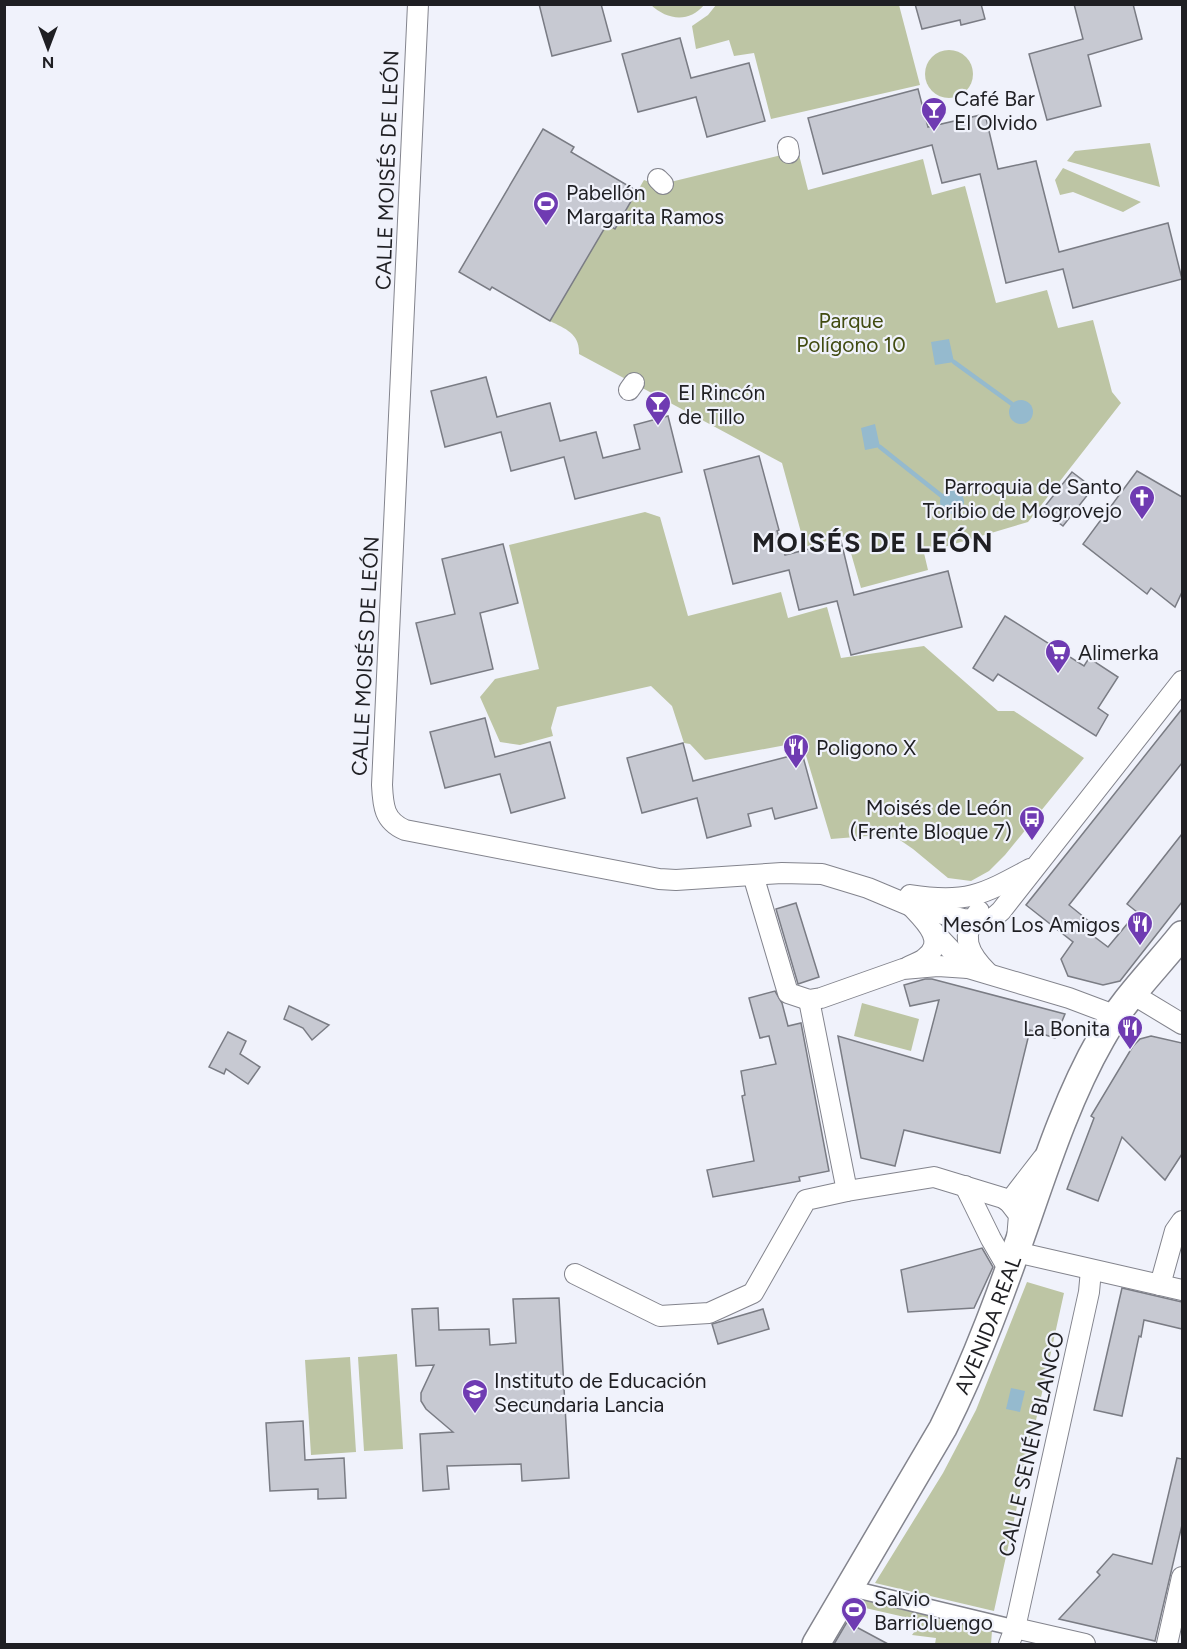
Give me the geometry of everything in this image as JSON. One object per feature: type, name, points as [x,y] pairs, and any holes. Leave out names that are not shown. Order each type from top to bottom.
[{"type":"main road","name":"AVENIDA REAL","points":[[816,1644],[943,1428],[959,1395],[1012,1261],[1053,1144],[1101,1039],[1182,935]]},
{"type":"street","name":"CALLE MOISÉS DE LEÓN","points":[[418,4],[382,785],[385,813],[397,826],[405,830],[660,879],[782,873],[822,874],[868,888],[911,906],[972,921],[993,918],[1017,892],[1035,866],[1182,681]]},
{"type":"street","name":"CALLE MOISÉS DE LEÓN","points":[[868,888],[948,899],[982,893],[1035,866]]},
{"type":"street","points":[[753,876],[788,993],[809,1000],[821,998],[903,969],[925,958],[932,951],[933,931]]},
{"type":"street","name":"CALLE MOISÉS DE LEÓN","points":[[972,921],[990,897],[1008,881]]},
{"type":"street","name":"CALLE MOISÉS DE LEÓN","points":[[911,906],[968,968]]},
{"type":"street","points":[[972,921],[967,938],[969,949],[973,959],[990,975]]},
{"type":"street","points":[[903,969],[938,966],[968,968],[1069,998],[1117,1016]]},
{"type":"street","points":[[1134,994],[1182,1024]]},
{"type":"street","points":[[809,1000],[847,1191]]},
{"type":"street","points":[[1009,1202],[1053,1144]]},
{"type":"street","points":[[575,1274],[660,1316],[709,1313],[753,1293],[806,1200],[847,1191],[934,1178],[1003,1198],[1009,1202],[1018,1215],[1012,1261]]},
{"type":"street","points":[[965,1186],[992,1239],[1012,1261],[1091,1270],[1182,1290]]},
{"type":"street","points":[[1160,1285],[1175,1231],[1182,1221]]},
{"type":"street","name":"CALLE SENÉN BLANCO","points":[[1012,1636],[1089,1292],[1091,1270]]},
{"type":"street","points":[[1167,1644],[1182,1577]]},
{"type":"street","points":[[849,1588],[1012,1636],[1085,1644]]},
{"type":"green space","points":[[651,5],[704,5],[692,15],[678,17],[664,14]]},
{"type":"green space","points":[[716,5],[899,5],[920,85],[771,119],[754,53],[734,56],[729,40],[696,49],[692,26],[708,15]]},
{"type":"green space","points":[[949,50],[966,57],[973,74],[966,91],[949,98],[932,91],[925,74],[932,57]]},
{"type":"green space","points":[[1150,143],[1160,187],[1067,161],[1075,151]]},
{"type":"green space","name":"Parque Polígono 10","points":[[798,151],[808,190],[923,159],[932,195],[965,186],[996,303],[1047,290],[1058,328],[1093,320],[1112,392],[1121,403],[1028,522],[924,553],[928,570],[861,588],[846,536],[805,547],[782,463],[579,354],[579,347],[571,333],[550,321],[607,224],[615,229],[644,180],[658,185]]},
{"type":"green space","points":[[1063,168],[1141,202],[1123,212],[1073,192],[1060,195],[1055,180]]},
{"type":"green space","points":[[645,512],[660,517],[688,616],[781,592],[788,618],[827,607],[841,658],[924,646],[998,711],[1014,711],[1084,758],[1005,855],[989,871],[971,881],[948,878],[897,838],[868,836],[831,839],[802,742],[705,760],[690,744],[684,743],[672,706],[651,686],[557,707],[551,728],[553,736],[520,745],[500,742],[480,697],[495,679],[539,669],[509,545]]},
{"type":"green space","points":[[862,1003],[919,1019],[911,1051],[854,1036]]},
{"type":"green space","points":[[1027,1282],[1064,1293],[994,1611],[875,1583],[943,1473],[976,1410]]},
{"type":"green space","points":[[397,1354],[403,1449],[364,1451],[358,1357]]},
{"type":"green space","points":[[350,1357],[356,1452],[311,1455],[305,1360]]},
{"type":"green space","name":"Salvio Barrioluengo","points":[[871,1585],[993,1617],[991,1644],[935,1644],[936,1638],[912,1635],[922,1621],[861,1607]]},
{"type":"water","points":[[949,339],[954,362],[935,365],[931,342]]},
{"type":"water","points":[[1021,400],[1030,403],[1033,412],[1030,421],[1021,424],[1012,421],[1009,412],[1012,403]]},
{"type":"water","points":[[875,424],[880,447],[865,450],[861,428]]},
{"type":"water","points":[[952,490],[960,494],[964,502],[960,510],[952,514],[944,510],[940,502],[944,494]]},
{"type":"water","points":[[1011,1388],[1025,1391],[1020,1412],[1006,1409]]},
{"type":"building","points":[[539,4],[601,4],[611,41],[552,56]]},
{"type":"building","points":[[915,4],[981,4],[985,19],[961,25],[960,20],[922,29]]},
{"type":"building","points":[[1074,4],[1133,4],[1142,39],[1088,55],[1101,106],[1047,120],[1029,54],[1083,39]]},
{"type":"building","points":[[680,38],[691,78],[749,63],[765,121],[707,137],[696,97],[638,112],[622,54]]},
{"type":"building","points":[[918,89],[928,127],[985,114],[998,169],[1036,161],[1059,252],[1168,223],[1182,279],[1073,308],[1063,269],[1006,283],[980,174],[942,183],[932,145],[823,174],[808,118]]},
{"type":"building","name":"Pabellón Margarita Ramos","points":[[543,129],[574,147],[571,152],[637,191],[615,229],[607,224],[550,321],[492,287],[490,290],[459,272]]},
{"type":"building","points":[[486,377],[497,417],[550,403],[560,441],[596,432],[603,458],[640,449],[634,425],[668,416],[682,472],[575,499],[564,457],[511,471],[501,432],[445,447],[431,391]]},
{"type":"building","points":[[759,456],[785,555],[841,541],[854,595],[948,571],[962,627],[851,655],[837,601],[799,610],[789,570],[733,584],[704,470]]},
{"type":"building","name":"Parroquia de Santo Toribio de Mogrovejo","points":[[1137,471],[1182,497],[1182,592],[1175,607],[1151,588],[1147,594],[1083,544]]},
{"type":"building","points":[[1072,472],[1093,488],[1063,526],[1042,510]]},
{"type":"building","points":[[503,544],[518,603],[480,613],[493,669],[431,684],[416,623],[455,614],[442,559]]},
{"type":"building","name":"Alimerka","points":[[1005,616],[1084,666],[1089,658],[1118,677],[1098,708],[1108,715],[1096,736],[998,674],[993,681],[973,668]]},
{"type":"building","points":[[1182,709],[1182,763],[1069,905],[1090,922],[1084,929],[1108,947],[1137,912],[1127,904],[1182,834],[1182,902],[1120,981],[1103,985],[1068,976],[1061,959],[1073,942],[1026,905]]},
{"type":"building","points":[[485,718],[495,757],[550,742],[565,798],[511,813],[500,774],[445,788],[430,732]]},
{"type":"building","points":[[683,743],[693,781],[802,753],[817,808],[775,819],[772,808],[748,814],[751,826],[707,838],[697,798],[642,813],[627,758]]},
{"type":"building","points":[[796,903],[819,977],[798,984],[776,909]]},
{"type":"building","points":[[925,979],[1065,1014],[1055,1038],[1030,1030],[1000,1153],[904,1130],[895,1166],[861,1158],[838,1036],[923,1061],[939,1000],[910,1006],[904,985]]},
{"type":"building","points":[[775,991],[782,1003],[788,1026],[801,1023],[829,1171],[799,1177],[800,1181],[713,1197],[707,1170],[754,1161],[742,1096],[745,1095],[741,1071],[776,1064],[769,1036],[760,1038],[749,998]]},
{"type":"building","points":[[289,1006],[329,1025],[312,1040],[303,1028],[284,1019]]},
{"type":"building","points":[[228,1032],[246,1041],[240,1054],[260,1067],[248,1084],[226,1069],[224,1074],[209,1067]]},
{"type":"building","points":[[1151,1036],[1182,1043],[1182,1154],[1165,1180],[1122,1137],[1098,1201],[1067,1189],[1094,1118],[1091,1116],[1133,1046],[1140,1039]]},
{"type":"building","points":[[982,1248],[993,1267],[974,1308],[908,1312],[901,1270]]},
{"type":"building","points":[[1122,1288],[1182,1302],[1182,1329],[1144,1320],[1122,1416],[1094,1410]]},
{"type":"building","points":[[559,1298],[569,1478],[522,1481],[521,1464],[447,1466],[449,1489],[423,1491],[420,1434],[453,1432],[426,1409],[421,1401],[421,1393],[434,1365],[416,1366],[412,1309],[438,1308],[439,1330],[489,1329],[490,1345],[516,1343],[513,1299]]},
{"type":"building","points":[[763,1309],[769,1329],[718,1344],[712,1324]]},
{"type":"building","points":[[303,1421],[305,1460],[344,1458],[346,1498],[318,1499],[318,1489],[270,1491],[266,1423]]},
{"type":"building","points":[[1177,1458],[1182,1459],[1182,1525],[1155,1641],[1059,1619],[1100,1575],[1097,1572],[1113,1554],[1152,1564]]},
{"type":"building","name":"Salvio Barrioluengo","points":[[847,1622],[888,1644],[834,1644]]},
{"type":"waterway","points":[[954,362],[1012,404]]},
{"type":"waterway","points":[[880,447],[943,497]]},
{"type":"place","name":"Café Bar El Olvido","points":[[934,133]]},
{"type":"place","name":"Pabellón Margarita Ramos","points":[[546,227]]},
{"type":"place","name":"El Rincón de Tillo","points":[[658,427]]},
{"type":"place","name":"Parroquia de Santo Toribio de Mogrovejo","points":[[1142,521]]},
{"type":"place","name":"Alimerka","points":[[1058,675]]},
{"type":"place","name":"Poligono X","points":[[796,770]]},
{"type":"place","name":"Moisés de León (Frente Bloque 7)","points":[[1032,842]]},
{"type":"place","name":"Mesón Los Amigos","points":[[1140,947]]},
{"type":"place","name":"La Bonita","points":[[1130,1051]]},
{"type":"place","name":"Instituto de Educación Secundaria Lancia","points":[[475,1415]]},
{"type":"place","name":"Salvio Barrioluengo","points":[[854,1633]]},
{"type":"district","name":"MOISÉS DE LEÓN","points":[[873,542]]}]
